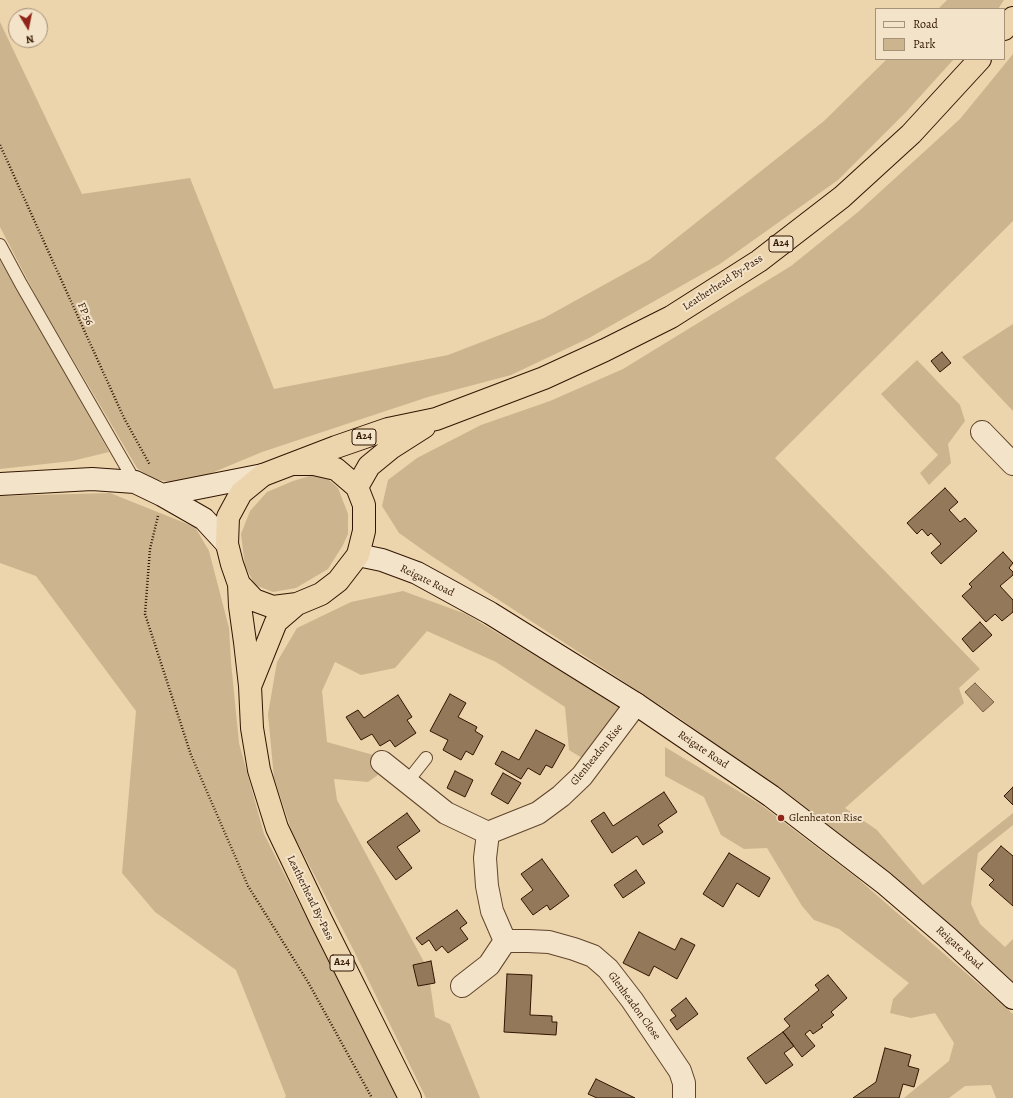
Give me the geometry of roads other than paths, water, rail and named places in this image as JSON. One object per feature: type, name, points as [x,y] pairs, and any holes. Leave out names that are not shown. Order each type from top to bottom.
[{"type":"highway","points":[[1005,28],[1013,18]]},
{"type":"highway","name":"Leatherhead By-Pass","points":[[293,464],[388,429],[436,418],[544,378],[671,317],[758,261],[842,197],[911,134],[979,60]]},
{"type":"highway","name":"Leatherhead By-Pass","points":[[357,487],[369,466],[391,448],[436,418]]},
{"type":"highway","points":[[293,464],[314,464],[336,468],[357,487],[364,505],[364,531],[358,555],[338,581],[321,594],[298,604],[273,606],[254,600],[240,584],[232,564],[227,544],[228,517],[241,493],[263,475],[293,464]]},
{"type":"highway","name":"Leatherhead By-Pass","points":[[240,584],[240,606],[250,686],[252,728],[259,770],[277,828],[410,1098]]},
{"type":"highway","name":"Leatherhead By-Pass","points":[[250,686],[276,622],[298,604]]},
{"type":"main road","points":[[982,432],[1013,464]]},
{"type":"main road","points":[[162,495],[263,475]]},
{"type":"main road","points":[[0,484],[92,479],[135,482],[162,495],[204,519],[227,544]]},
{"type":"main road","name":"Reigate Road","points":[[358,555],[382,560],[417,574],[490,613],[636,704],[771,796],[884,883],[947,937],[1013,998]]},
{"type":"main road","name":"Glenheadon Rise","points":[[488,833],[538,813],[561,796],[582,776],[636,704]]},
{"type":"main road","points":[[382,762],[446,813],[488,833],[485,858],[487,886],[492,911],[505,941],[489,964],[462,986]]},
{"type":"main road","name":"Glenheadon Close","points":[[505,941],[549,942],[593,956],[608,969],[632,1000],[680,1071],[684,1083],[684,1098]]},
{"type":"lane","points":[[0,245],[135,482]]},
{"type":"lane","points":[[407,782],[426,758]]},
{"type":"place","name":"Glenheaton Rise","points":[[781,818]]}]
